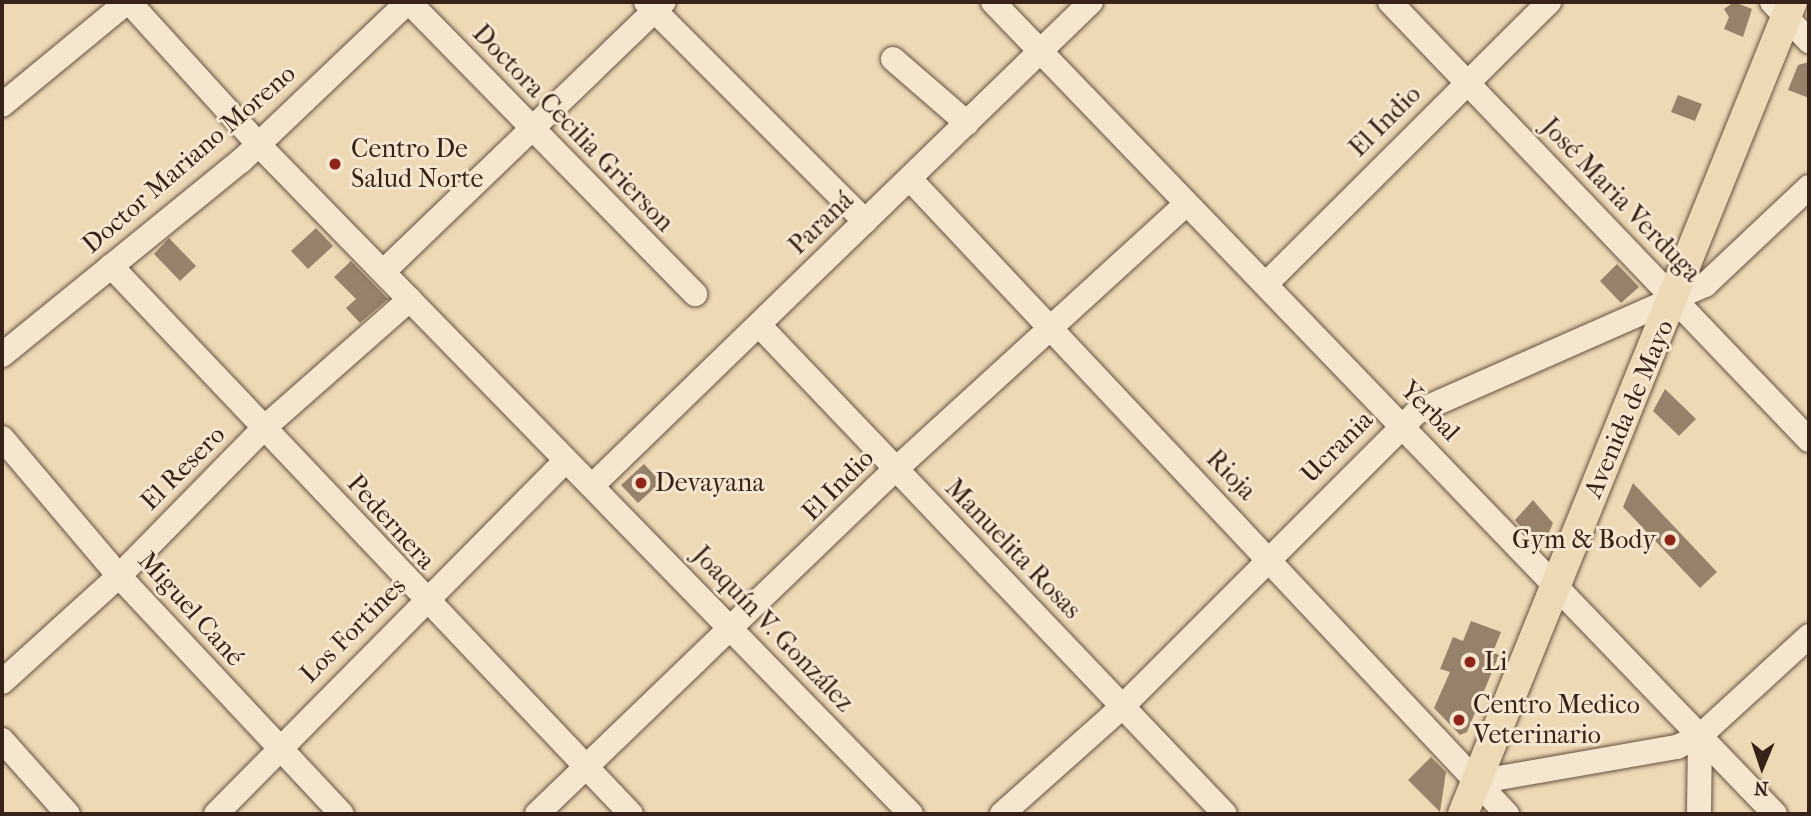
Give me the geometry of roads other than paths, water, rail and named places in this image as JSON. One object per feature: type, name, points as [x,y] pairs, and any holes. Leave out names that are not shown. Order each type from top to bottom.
[{"type":"main road","name":"Avenida de Mayo","points":[[1463,814],[1674,299],[1783,7]]},
{"type":"street","points":[[2,105],[128,2]]},
{"type":"street","name":"Joaquín V. González","points":[[128,2],[259,145],[911,814]]},
{"type":"street","name":"Doctor Mariano Moreno","points":[[2,355],[259,145],[409,2]]},
{"type":"street","name":"Doctora Cecilia Grierson","points":[[409,2],[531,131],[695,294]]},
{"type":"street","name":"Yerbal","points":[[993,2],[1775,814]]},
{"type":"street","name":"Paraná","points":[[592,486],[1091,2]]},
{"type":"street","name":"José Maria Verduga","points":[[1390,2],[1809,440]]},
{"type":"street","name":"El Indio","points":[[1266,284],[1549,2]]},
{"type":"street","points":[[384,271],[531,131],[655,5],[865,221]]},
{"type":"street","points":[[1783,7],[1809,41]]},
{"type":"street","points":[[893,59],[967,123]]},
{"type":"street","name":"Rioja","points":[[910,180],[1268,557],[1507,814]]},
{"type":"street","name":"Ucrania","points":[[1002,814],[1122,707],[1402,424],[1705,285],[1809,187]]},
{"type":"street","name":"El Indio","points":[[537,814],[733,631],[896,469],[1186,204]]},
{"type":"street","name":"Pedernera","points":[[111,266],[265,427],[424,601],[631,814]]},
{"type":"street","name":"El Resero","points":[[2,682],[119,576],[265,427],[410,299]]},
{"type":"street","name":"Manuelita Rosas","points":[[759,325],[1225,814]]},
{"type":"street","name":"Miguel Cané","points":[[2,438],[119,576],[277,748],[342,814]]},
{"type":"street","name":"Los Fortines","points":[[216,814],[277,748],[565,461]]},
{"type":"street","points":[[1476,782],[1651,754],[1700,736],[1809,636]]},
{"type":"street","points":[[1699,814],[1700,736]]},
{"type":"street","points":[[2,740],[68,814]]},
{"type":"place","name":"Centro De Salud Norte","points":[[335,164]]},
{"type":"place","name":"Devayana","points":[[641,483]]},
{"type":"place","name":"Gym & Body","points":[[1670,540]]},
{"type":"place","name":"Li","points":[[1470,662]]},
{"type":"place","name":"Centro Medico Veterinario","points":[[1459,720]]}]
